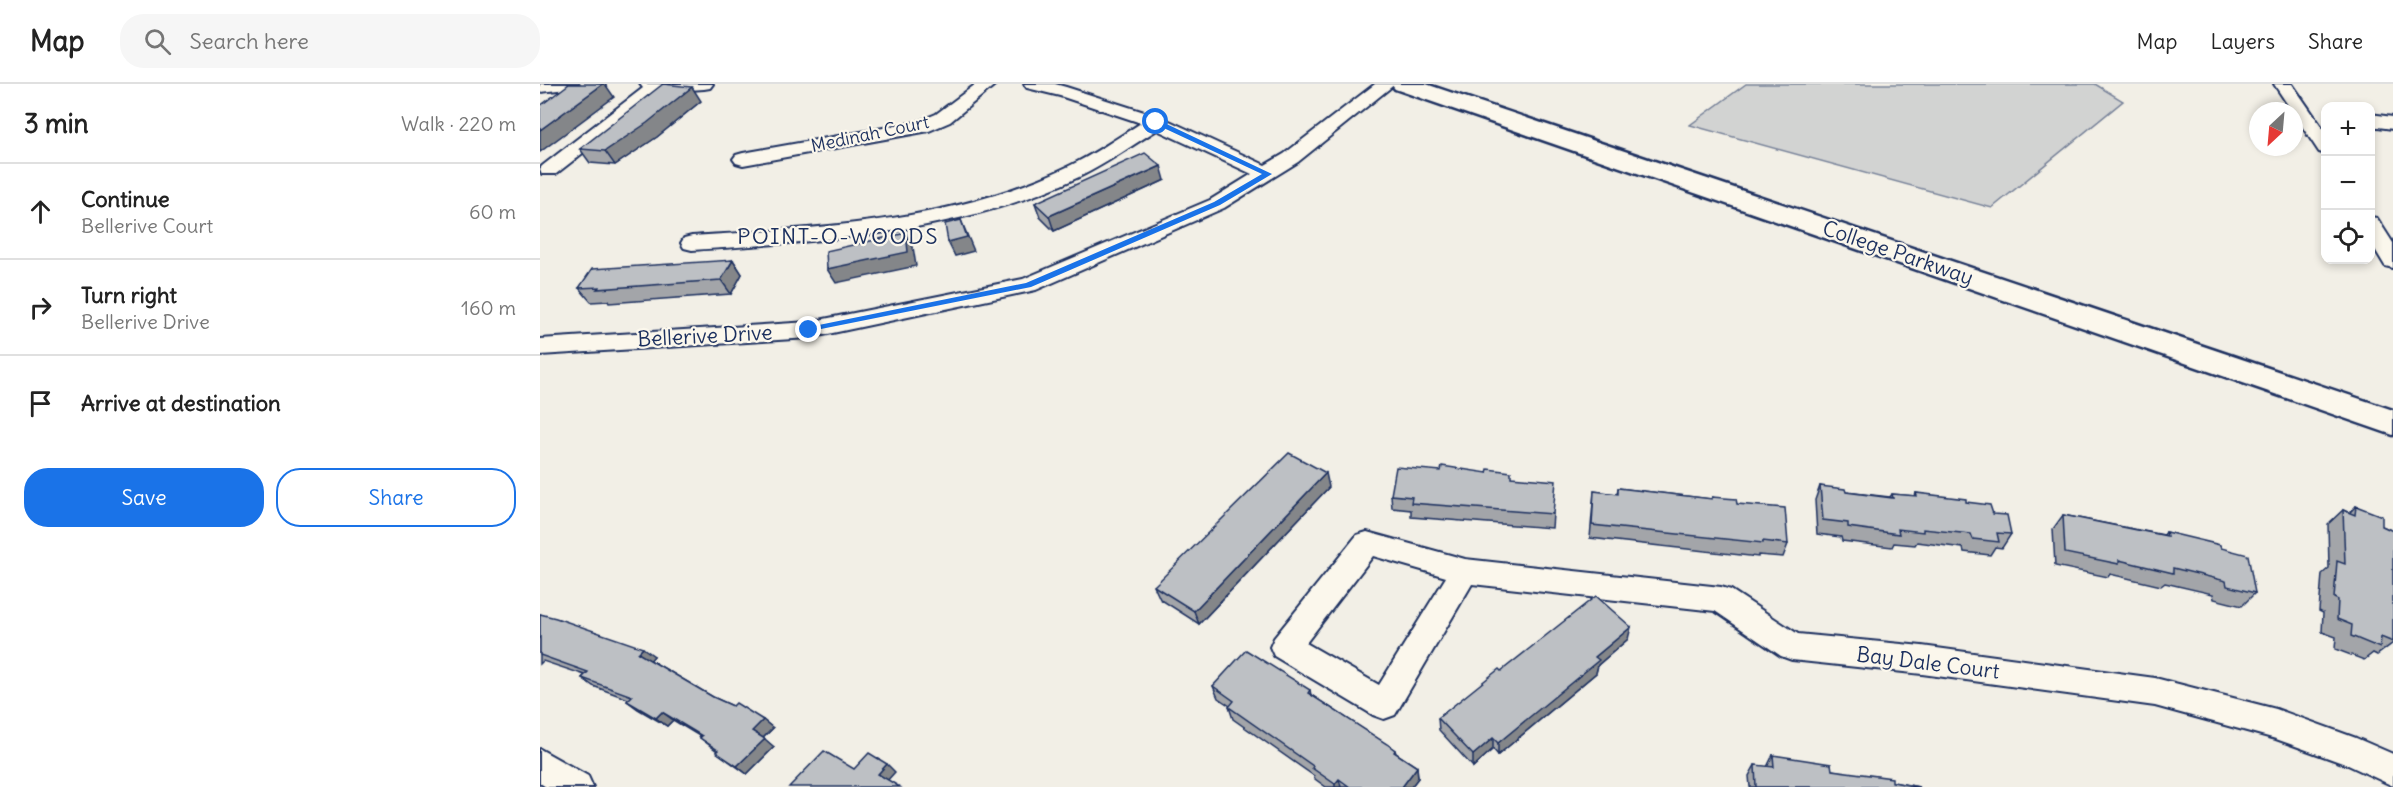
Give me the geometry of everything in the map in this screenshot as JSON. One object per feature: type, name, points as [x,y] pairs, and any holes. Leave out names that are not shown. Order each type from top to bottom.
[{"type":"main road","name":"College Parkway","points":[[1404,84],[2393,423]]},
{"type":"street","points":[[540,87],[570,84]]},
{"type":"street","points":[[549,170],[652,86],[704,84]]},
{"type":"street","name":"Medinah Court","points":[[743,159],[922,127],[943,118],[987,84]]},
{"type":"street","points":[[1033,84],[1066,92],[1156,122],[1268,174]]},
{"type":"street","name":"Bellerive Drive","points":[[540,347],[809,330],[1028,285],[1217,204],[1268,174],[1386,84]]},
{"type":"street","points":[[2283,84],[2321,141]]},
{"type":"street","points":[[2305,114],[2321,116]]},
{"type":"street","points":[[2375,121],[2393,123]]},
{"type":"street","points":[[692,243],[861,231],[938,219],[1015,196],[1062,177],[1102,156],[1156,122]]},
{"type":"street","points":[[2375,231],[2393,261]]},
{"type":"street","name":"Bay Dale Court","points":[[1465,571],[1384,705],[1285,647],[1367,543],[1465,571],[1720,599],[1792,647],[1922,660],[2155,692],[2276,724],[2356,753],[2393,771]]},
{"type":"street","points":[[540,765],[576,787]]},
{"type":"shaded area","points":[[1746,84],[2095,84],[2123,101],[1992,208],[1690,125]]},
{"type":"building","points":[[569,84],[603,84],[540,130],[540,106]]},
{"type":"building","points":[[663,84],[692,87],[647,123],[605,151],[580,149]]},
{"type":"building","points":[[1145,153],[1161,166],[1049,216],[1035,203]]},
{"type":"building","points":[[961,220],[967,237],[948,242],[945,224]]},
{"type":"building","points":[[906,233],[908,252],[827,269],[826,251]]},
{"type":"building","points":[[733,260],[721,280],[597,289],[599,287],[579,288],[592,269]]},
{"type":"building","points":[[1289,453],[1326,473],[1194,611],[1154,586]]},
{"type":"building","points":[[1442,466],[1487,473],[1488,469],[1511,472],[1511,477],[1556,481],[1553,514],[1411,503],[1412,497],[1391,495],[1396,467],[1441,471]]},
{"type":"building","points":[[1820,486],[1893,498],[1892,494],[1917,496],[1916,493],[1966,499],[1966,502],[1990,505],[1993,514],[2007,515],[2011,534],[1997,533],[1999,542],[1973,539],[1971,534],[1923,529],[1923,532],[1898,529],[1899,534],[1848,527],[1848,523],[1823,520]]},
{"type":"building","points":[[1618,488],[1712,499],[1712,497],[1736,499],[1737,504],[1785,508],[1788,544],[1592,525],[1594,491],[1618,494]]},
{"type":"building","points":[[2356,506],[2382,516],[2382,526],[2393,531],[2393,642],[2381,637],[2380,648],[2351,636],[2352,625],[2337,619],[2338,600],[2334,598],[2337,561],[2345,564],[2343,510],[2355,515]]},
{"type":"building","points":[[2063,515],[2167,536],[2166,532],[2220,545],[2221,548],[2248,555],[2255,593],[2227,586],[2226,581],[2173,568],[2173,573],[2119,560],[2119,564],[2065,553]]},
{"type":"building","points":[[1596,596],[1631,627],[1595,657],[1599,660],[1498,743],[1493,738],[1473,755],[1438,718]]},
{"type":"building","points":[[540,614],[643,648],[638,653],[713,697],[733,706],[736,703],[763,720],[752,731],[765,739],[737,766],[716,752],[718,750],[700,738],[702,736],[662,712],[656,718],[627,701],[632,696],[582,678],[588,672],[540,655]]},
{"type":"building","points":[[1246,650],[1310,690],[1308,693],[1387,744],[1395,750],[1394,752],[1417,767],[1402,787],[1350,787],[1339,779],[1335,784],[1229,707],[1234,701],[1213,686]]},
{"type":"building","points":[[824,751],[854,769],[869,753],[887,764],[878,774],[900,787],[789,787]]},
{"type":"building","points":[[1773,755],[1831,764],[1832,770],[1892,778],[1892,782],[1919,787],[1756,787],[1755,765],[1774,767]]},
{"type":"district","name":"POINT-O-WOODS","points":[[838,236]]},
{"type":"route","points":[[809,330],[1028,285],[1217,204],[1268,174],[1156,122]]}]
